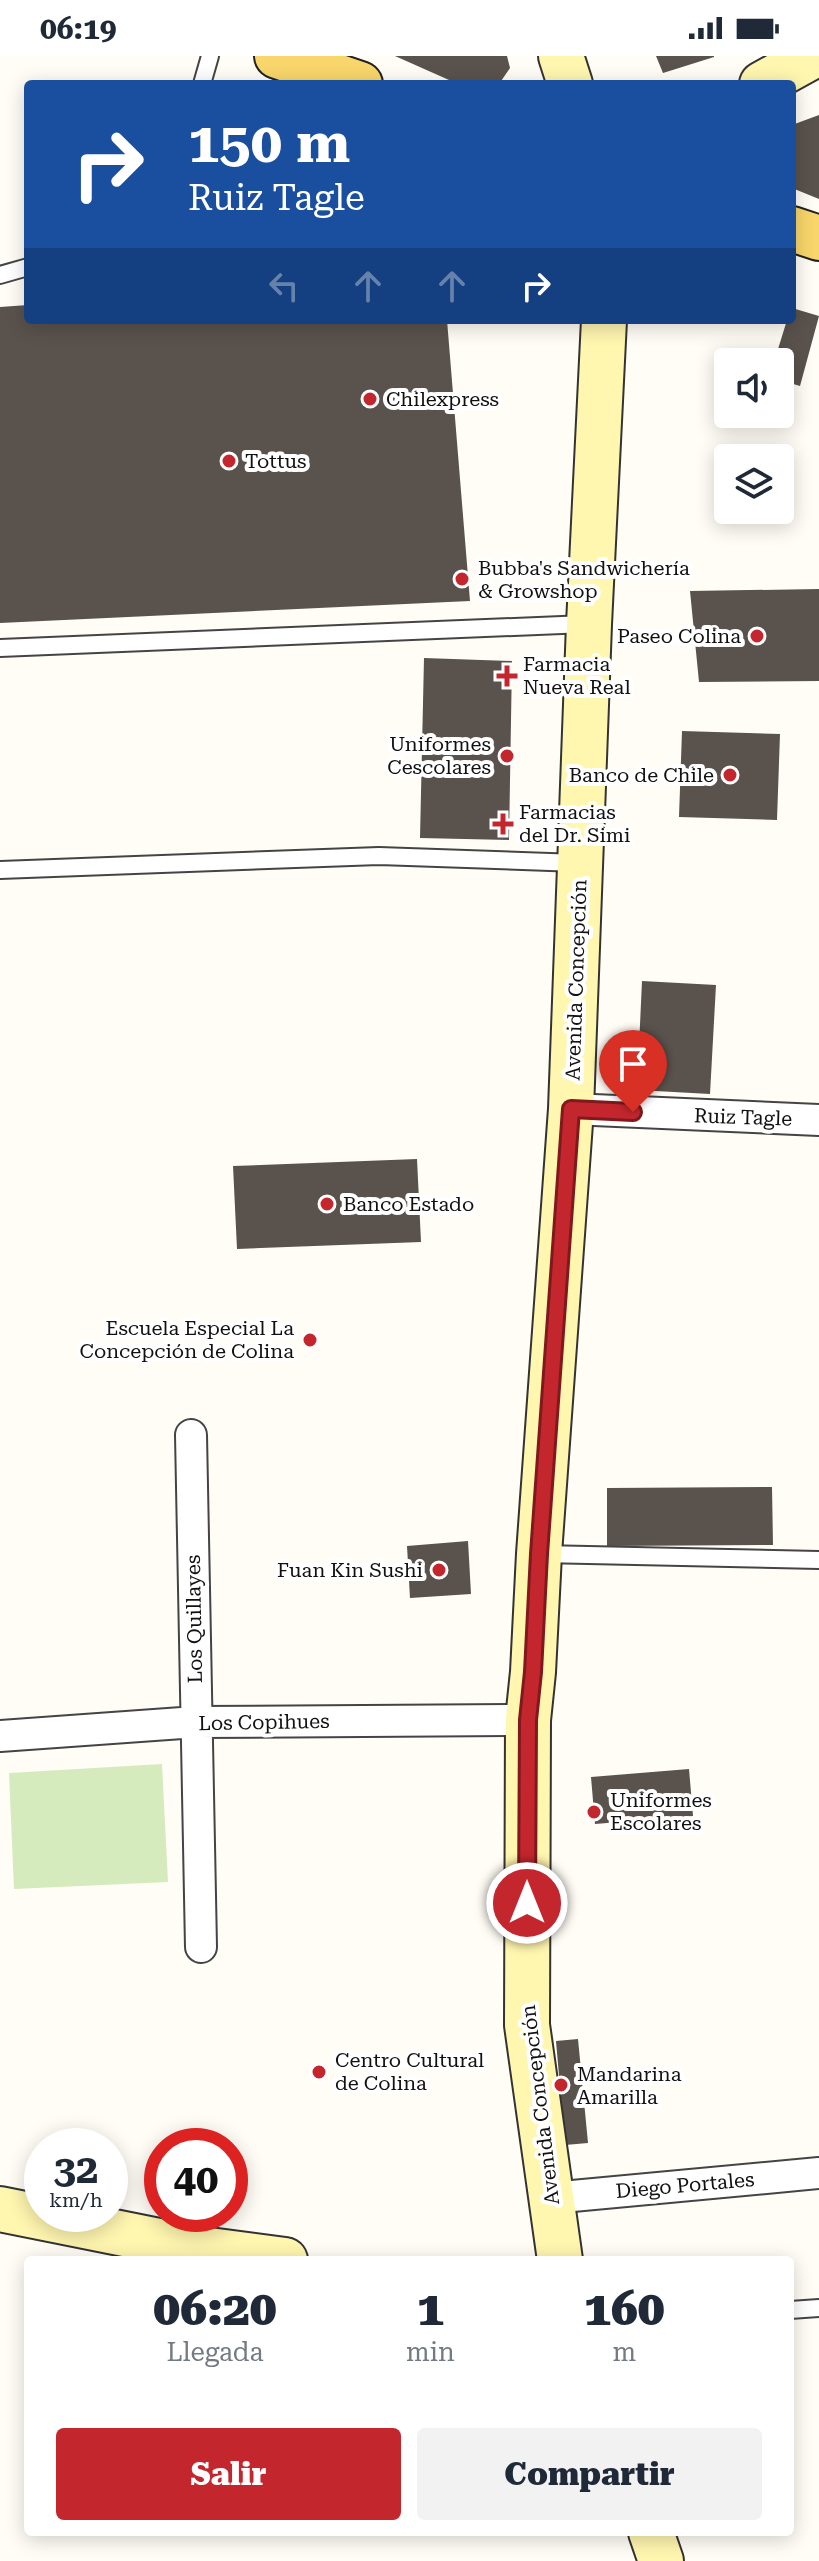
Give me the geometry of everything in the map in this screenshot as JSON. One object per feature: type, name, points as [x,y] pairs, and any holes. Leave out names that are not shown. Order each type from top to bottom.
[{"type":"main road","points":[[277,56],[348,80]]},
{"type":"main road","points":[[796,230],[819,238]]},
{"type":"street","points":[[561,56],[569,80]]},
{"type":"street","points":[[769,80],[813,56]]},
{"type":"street","name":"Avenida Concepción","points":[[559,2256],[527,2025],[528,1720],[571,1109],[604,324]]},
{"type":"street","name":"Ruiz Tagle","points":[[571,1109],[819,1120]]},
{"type":"street","name":"Los Quillayes","points":[[191,1435],[201,1947]]},
{"type":"street","name":"Los Copihues","points":[[0,1736],[196,1722],[528,1720]]},
{"type":"street","name":"Diego Portales","points":[[551,2198],[819,2173]]},
{"type":"street","points":[[3,2204],[194,2248],[255,2256]]},
{"type":"street","points":[[652,2536],[661,2561]]},
{"type":"lane","points":[[203,80],[210,56]]},
{"type":"lane","points":[[0,275],[24,268]]},
{"type":"lane","points":[[0,648],[589,624]]},
{"type":"lane","points":[[0,870],[379,856],[580,863]]},
{"type":"lane","points":[[539,1554],[819,1560]]},
{"type":"lane","points":[[794,2310],[819,2308]]},
{"type":"green space","points":[[162,1764],[168,1882],[14,1889],[9,1773]]},
{"type":"building","points":[[395,56],[507,56],[510,68],[502,80],[449,80]]},
{"type":"building","points":[[656,56],[714,56],[714,57],[663,73]]},
{"type":"building","points":[[819,115],[819,199],[796,190],[796,124]]},
{"type":"building","name":"Tottus","points":[[24,305],[24,324],[447,324],[470,601],[0,623],[0,307]]},
{"type":"building","points":[[796,309],[819,316],[800,386],[794,384],[794,348],[778,348],[786,324],[796,324]]},
{"type":"building","name":"Paseo Colina","points":[[819,589],[819,681],[699,682],[690,591]]},
{"type":"building","points":[[424,658],[512,661],[509,840],[420,838]]},
{"type":"building","name":"Banco de Chile","points":[[682,731],[780,734],[777,820],[679,817]]},
{"type":"building","points":[[642,981],[716,985],[710,1094],[637,1090]]},
{"type":"building","name":"Banco Estado","points":[[417,1159],[421,1242],[237,1249],[233,1166]]},
{"type":"building","points":[[772,1487],[773,1545],[607,1546],[607,1488]]},
{"type":"building","name":"Fuan Kin Sushi","points":[[468,1541],[471,1594],[410,1598],[407,1546]]},
{"type":"building","points":[[689,1769],[693,1816],[595,1824],[591,1777]]},
{"type":"building","points":[[578,2039],[588,2143],[565,2145],[556,2041]]},
{"type":"place","name":"Chilexpress","points":[[370,399]]},
{"type":"place","name":"Tottus","points":[[229,461]]},
{"type":"place","name":"Bubba's Sandwichería & Growshop","points":[[462,579]]},
{"type":"place","name":"Paseo Colina","points":[[757,636]]},
{"type":"place","name":"Farmacia Nueva Real","points":[[507,676]]},
{"type":"place","name":"Uniformes Cescolares","points":[[507,756]]},
{"type":"place","name":"Banco de Chile","points":[[730,775]]},
{"type":"place","name":"Farmacias del Dr. Simi","points":[[503,824]]},
{"type":"place","name":"Banco Estado","points":[[327,1204]]},
{"type":"place","name":"Escuela Especial La Concepción de Colina","points":[[310,1340]]},
{"type":"place","name":"Fuan Kin Sushi","points":[[439,1570]]},
{"type":"place","name":"Uniformes Escolares","points":[[594,1812]]},
{"type":"place","name":"Centro Cultural de Colina","points":[[319,2072]]},
{"type":"place","name":"Mandarina Amarilla","points":[[561,2085]]},
{"type":"route","points":[[527,1903],[528,1720],[571,1109],[633,1112]]}]
